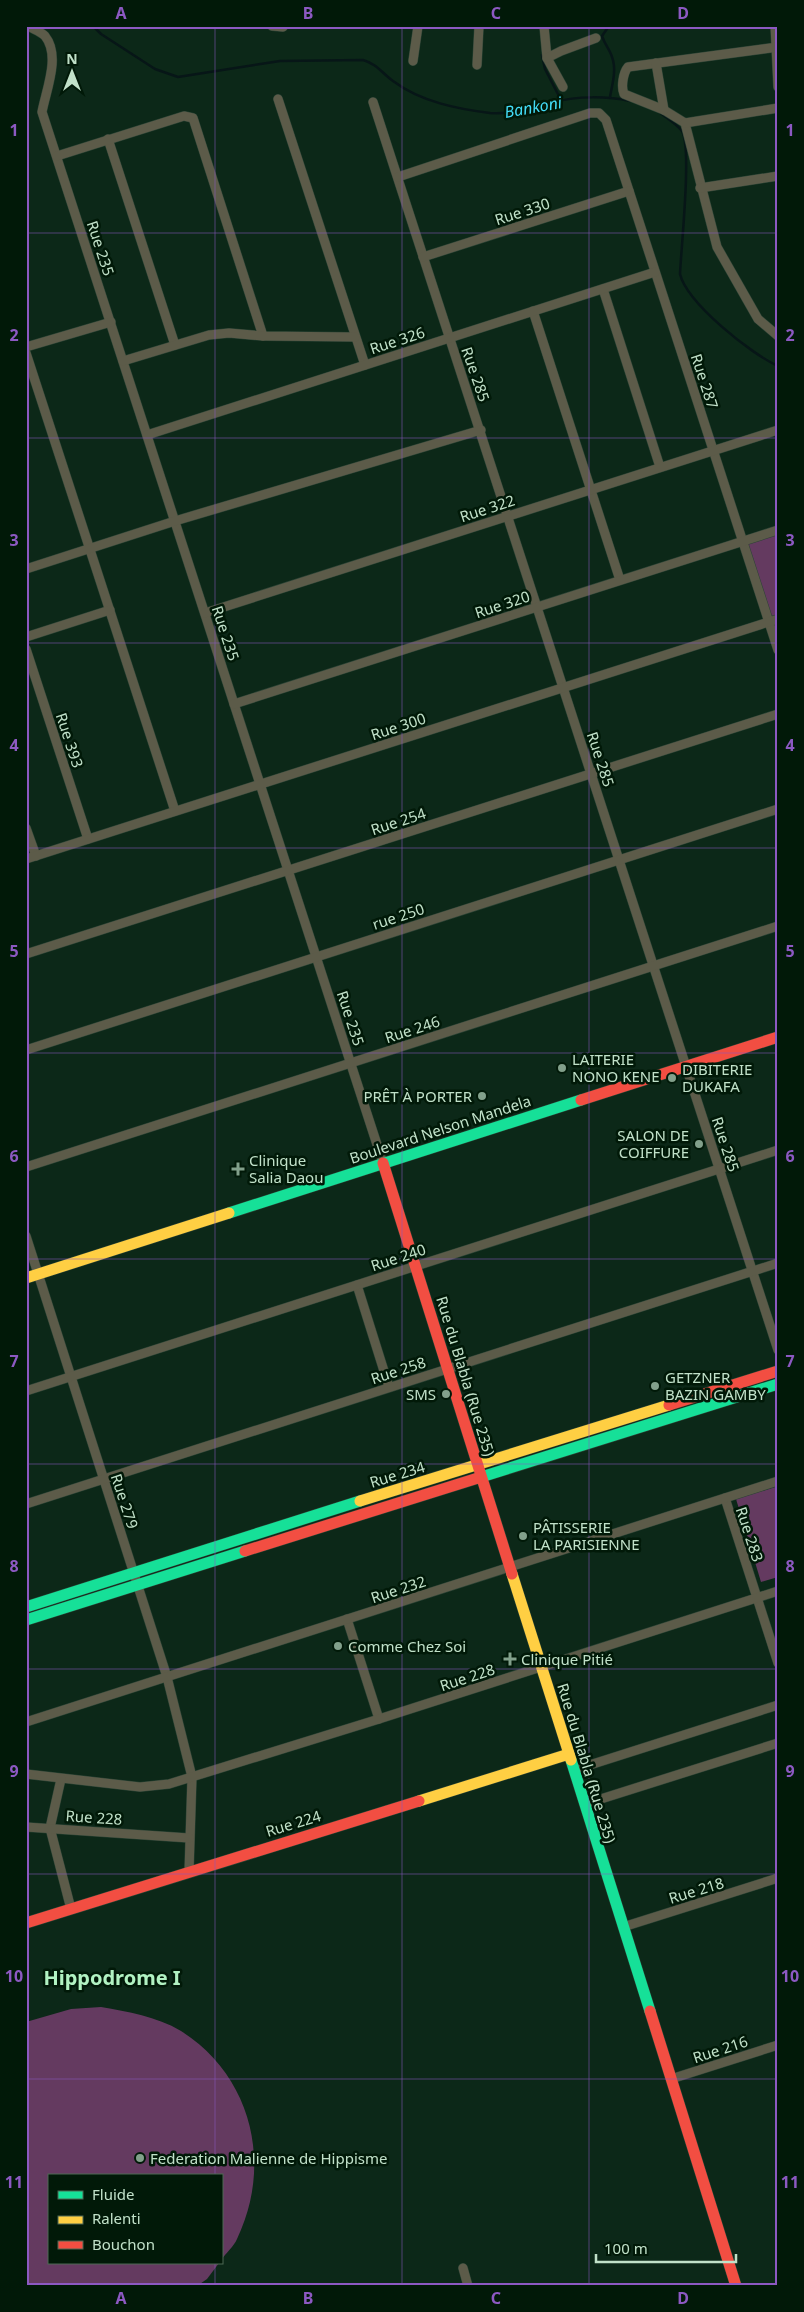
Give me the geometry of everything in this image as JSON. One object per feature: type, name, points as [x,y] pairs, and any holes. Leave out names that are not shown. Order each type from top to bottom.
[{"type":"street","name":"Rue 235","points":[[28,26],[45,35],[51,49],[52,68],[42,112],[384,1163]]},
{"type":"street","points":[[272,26],[283,27]]},
{"type":"street","points":[[413,61],[418,26]]},
{"type":"street","points":[[477,66],[479,26]]},
{"type":"street","points":[[544,26],[547,58],[563,87]]},
{"type":"street","points":[[775,26],[778,86]]},
{"type":"street","points":[[547,58],[561,50],[596,38]]},
{"type":"street","points":[[776,47],[628,67],[625,70],[623,92],[664,110],[685,123],[778,108]]},
{"type":"street","points":[[656,63],[664,110]]},
{"type":"street","points":[[278,99],[365,365]]},
{"type":"street","name":"Rue 285","points":[[373,102],[778,1350]]},
{"type":"street","name":"Rue 287","points":[[398,177],[590,113],[599,113],[606,120],[742,541],[773,620],[778,650]]},
{"type":"street","points":[[57,156],[184,116],[193,118],[263,336]]},
{"type":"street","points":[[685,123],[700,188],[717,247],[758,319],[778,336]]},
{"type":"street","points":[[108,139],[175,345]]},
{"type":"street","points":[[700,188],[778,176]]},
{"type":"street","name":"Rue 330","points":[[423,257],[629,191]]},
{"type":"street","name":"Rue 326","points":[[147,435],[655,272]]},
{"type":"street","points":[[603,289],[660,467]]},
{"type":"street","points":[[533,311],[620,580]]},
{"type":"street","points":[[26,347],[111,322]]},
{"type":"street","points":[[123,361],[208,335],[229,333],[263,336],[355,337]]},
{"type":"street","points":[[26,353],[175,812]]},
{"type":"street","points":[[26,569],[175,521],[481,430]]},
{"type":"street","name":"Rue 322","points":[[205,613],[778,430]]},
{"type":"street","name":"Rue 320","points":[[234,704],[778,530]]},
{"type":"street","points":[[26,637],[110,610]]},
{"type":"street","name":"Rue 300","points":[[26,859],[773,620]]},
{"type":"street","name":"Rue 393","points":[[26,649],[88,839]]},
{"type":"street","name":"Rue 254","points":[[26,954],[778,714]]},
{"type":"street","name":"rue 250","points":[[26,1050],[778,809]]},
{"type":"street","points":[[26,828],[36,856]]},
{"type":"street","name":"Rue 246","points":[[26,1167],[778,926]]},
{"type":"street","name":"Boulevard Nelson Mandela","points":[[26,1278],[778,1037]]},
{"type":"street","name":"Rue 240","points":[[26,1391],[778,1150]]},
{"type":"street","name":"Rue du Blabla (Rue 235)","points":[[384,1163],[736,2286]]},
{"type":"street","name":"Rue 279","points":[[26,1236],[167,1677],[192,1776],[189,1872]]},
{"type":"street","name":"Rue 258","points":[[26,1504],[778,1263]]},
{"type":"street","points":[[357,1285],[389,1387]]},
{"type":"street","name":"Rue 234","points":[[26,1608],[133,1572],[778,1370]]},
{"type":"street","name":"Rue 234","points":[[26,1620],[778,1384]]},
{"type":"street","name":"Rue 232","points":[[26,1722],[778,1481]]},
{"type":"street","name":"Rue 283","points":[[724,1498],[778,1663]]},
{"type":"street","name":"Rue 228","points":[[26,1774],[140,1787],[169,1784],[778,1592]]},
{"type":"street","points":[[347,1619],[379,1719]]},
{"type":"street","points":[[574,1770],[778,1705]]},
{"type":"street","points":[[585,1804],[778,1743]]},
{"type":"street","name":"Rue 224","points":[[26,1923],[569,1754]]},
{"type":"street","points":[[61,1779],[50,1828],[71,1909]]},
{"type":"street","name":"Rue 228","points":[[26,1827],[189,1838]]},
{"type":"street","name":"Rue 218","points":[[623,1927],[778,1878]]},
{"type":"street","name":"Rue 216","points":[[671,2079],[778,2044]]},
{"type":"street","points":[[463,2268],[468,2286]]},
{"type":"shaded area","points":[[778,530],[778,619],[769,622],[742,541]]},
{"type":"shaded area","points":[[778,1486],[778,1577],[761,1582],[736,1499]]},
{"type":"shaded area","name":"Federation Malienne de Hippisme","points":[[101,2007],[142,2015],[181,2031],[205,2050],[225,2072],[239,2097],[249,2124],[254,2152],[253,2181],[248,2210],[236,2242],[222,2259],[222,2174],[48,2174],[48,2264],[218,2264],[207,2279],[197,2286],[26,2286],[26,2022],[71,2009]]},
{"type":"waterway","name":"Bankoni","points":[[93,26],[101,34],[155,69],[178,77],[280,61],[363,60],[372,64],[393,81],[415,94],[453,107],[490,113],[506,113],[563,100],[582,98],[630,101]]},
{"type":"waterway","points":[[609,26],[602,36],[611,54],[614,67],[610,97]]},
{"type":"waterway","points":[[542,55],[545,69],[561,100]]},
{"type":"waterway","name":"Bankoni","points":[[658,111],[680,128],[685,141],[686,177],[680,274],[685,286],[694,299],[721,326],[752,351],[778,366]]},
{"type":"traffic: fast","points":[[229,1213],[581,1100]]},
{"type":"traffic: fast","points":[[478,1478],[778,1384]]},
{"type":"traffic: fast","points":[[26,1607],[360,1501]]},
{"type":"traffic: fast","points":[[26,1620],[245,1551]]},
{"type":"traffic: fast","points":[[571,1760],[650,2011]]},
{"type":"traffic: slow","points":[[26,1278],[229,1213]]},
{"type":"traffic: slow","points":[[360,1501],[669,1405]]},
{"type":"traffic: slow","points":[[512,1574],[571,1760]]},
{"type":"traffic: slow","points":[[419,1801],[569,1754]]},
{"type":"traffic: jam","points":[[581,1100],[778,1037]]},
{"type":"traffic: jam","points":[[383,1163],[512,1574]]},
{"type":"traffic: jam","points":[[669,1405],[778,1371]]},
{"type":"traffic: jam","points":[[245,1551],[478,1478]]},
{"type":"traffic: jam","points":[[26,1923],[419,1801]]},
{"type":"traffic: jam","points":[[650,2011],[736,2286]]},
{"type":"place","name":"LAITERIE NONO KENE","points":[[562,1068]]},
{"type":"place","name":"DIBITERIE DUKAFA","points":[[672,1078]]},
{"type":"place","name":"PRÊT À PORTER","points":[[482,1096]]},
{"type":"place","name":"SALON DE COIFFURE","points":[[699,1144]]},
{"type":"place","name":"Clinique Salia Daou","points":[[238,1169]]},
{"type":"place","name":"GETZNER BAZIN GAMBY","points":[[655,1386]]},
{"type":"place","name":"SMS","points":[[446,1394]]},
{"type":"place","name":"PÂTISSERIE LA PARISIENNE","points":[[523,1536]]},
{"type":"place","name":"Comme Chez Soi","points":[[338,1646]]},
{"type":"place","name":"Clinique Pitié","points":[[510,1659]]},
{"type":"place","name":"Federation Malienne de Hippisme","points":[[140,2158]]},
{"type":"district","name":"Hippodrome I","points":[[112,1977]]}]
